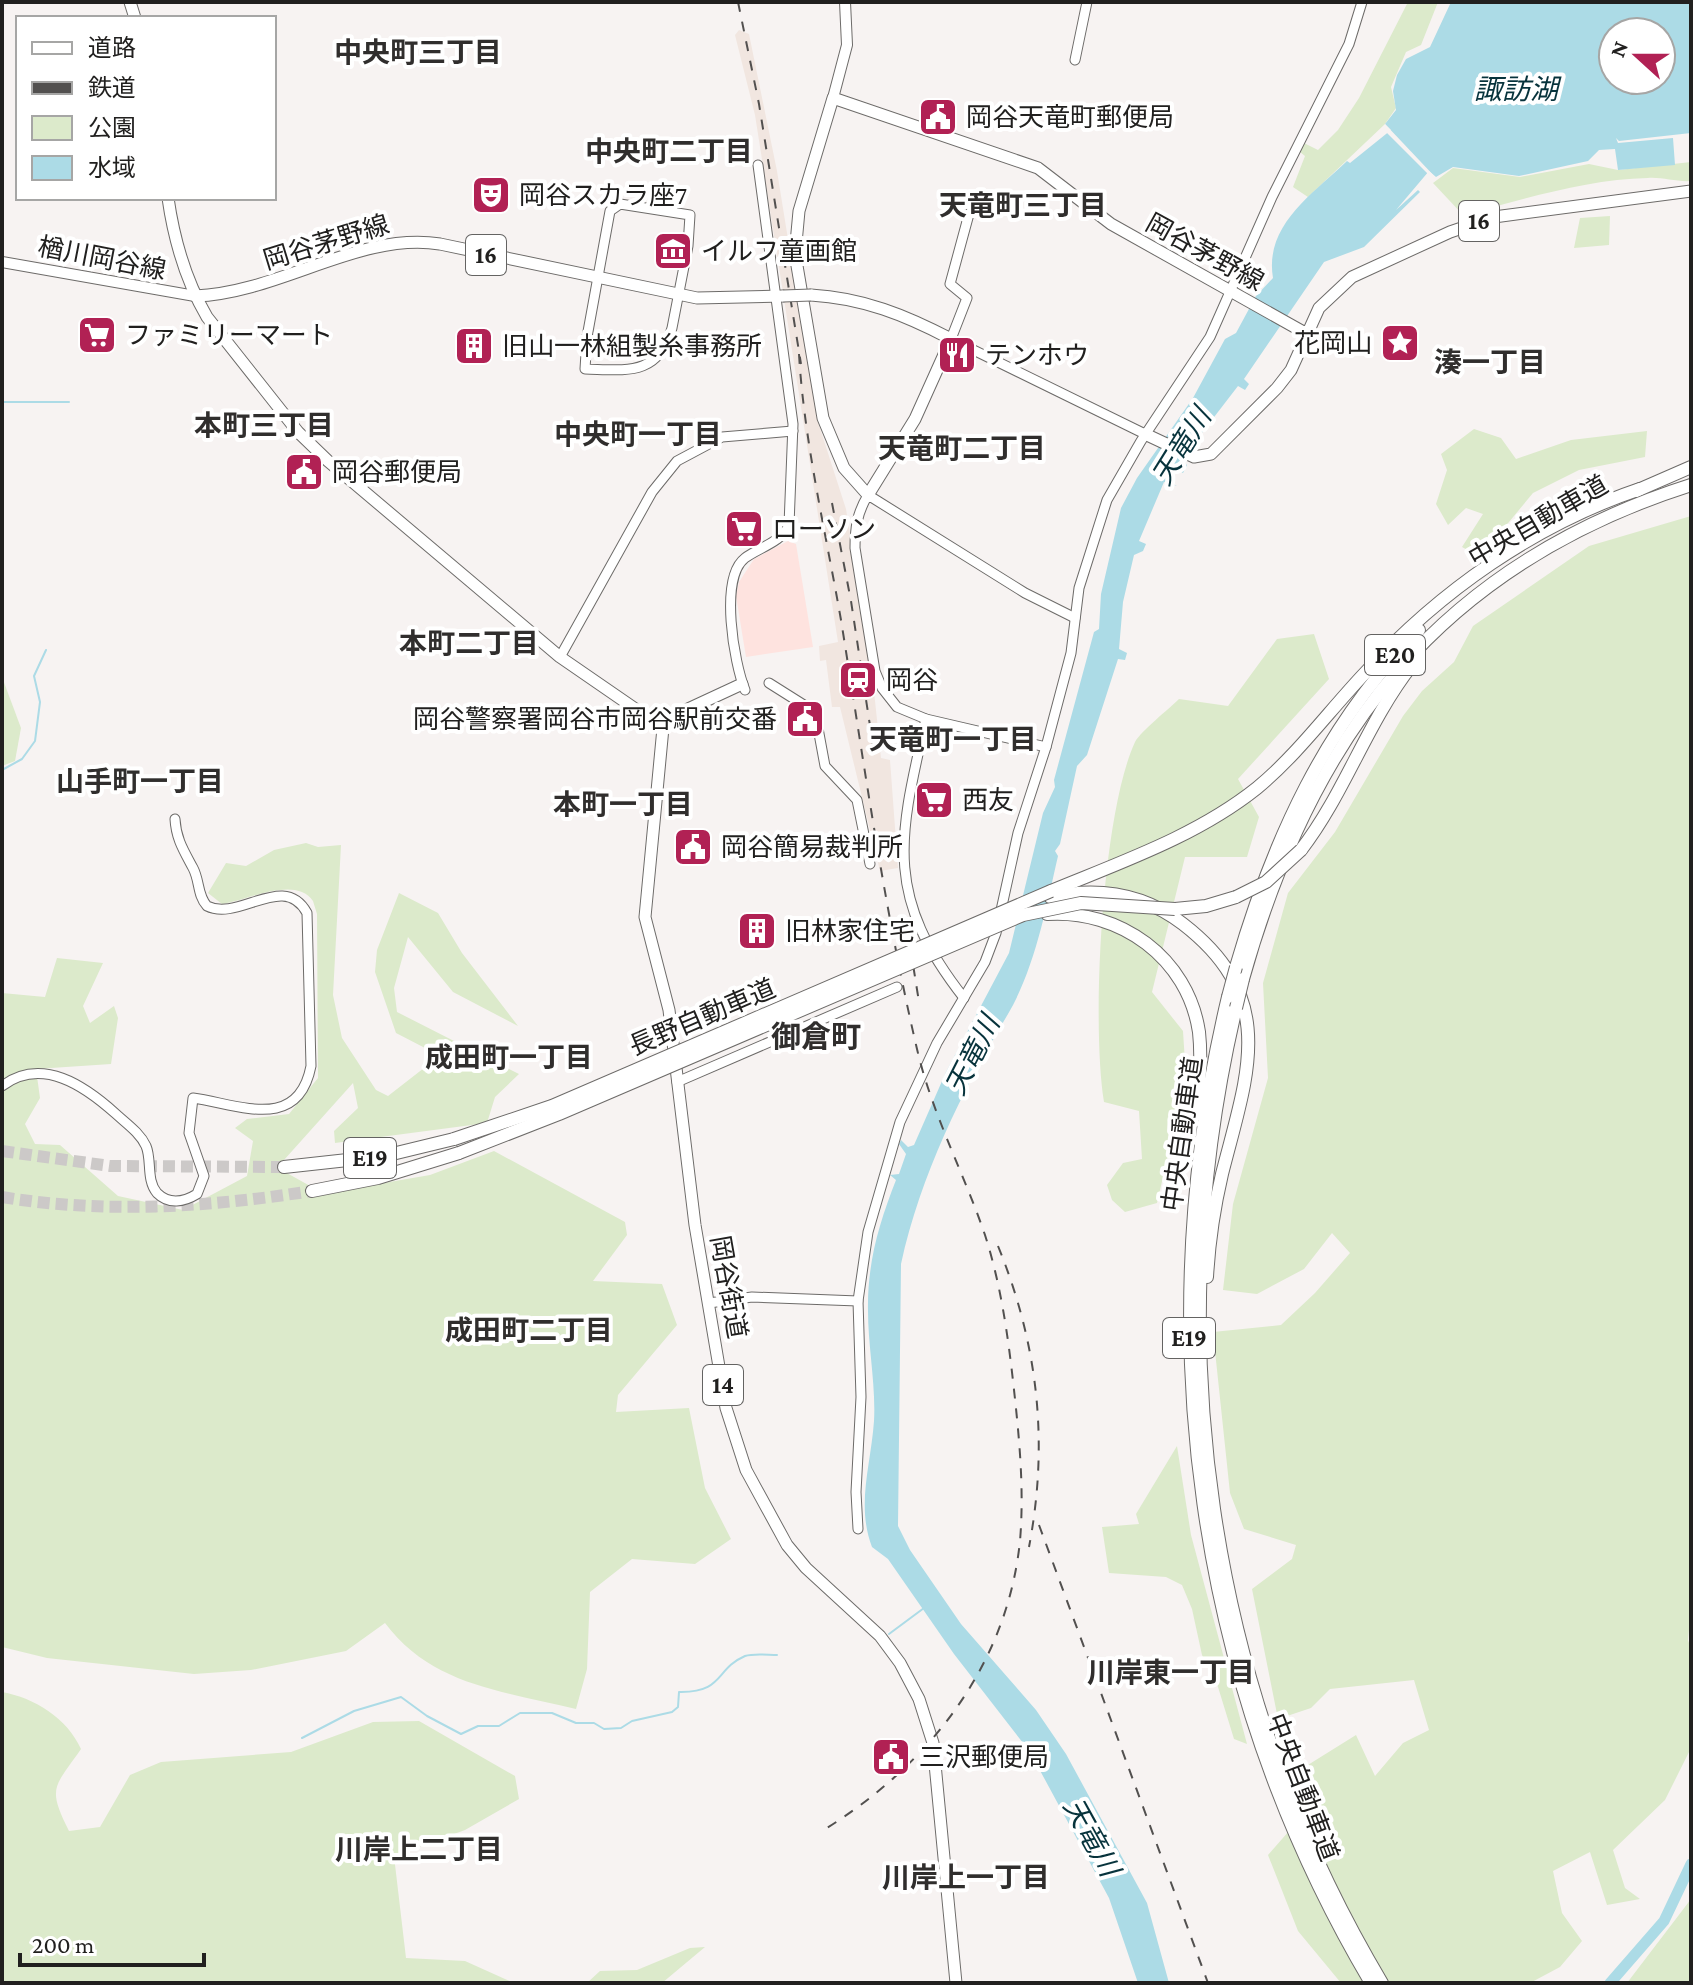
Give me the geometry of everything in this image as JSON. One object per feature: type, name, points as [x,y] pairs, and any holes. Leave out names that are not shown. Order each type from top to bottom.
[{"type":"highway","name":"中央自動車道","points":[[1371,1983],[1335,1919],[1263,1753],[1244,1677],[1215,1523],[1201,1398],[1200,1258],[1212,1129],[1240,973],[1265,875],[1301,791],[1346,717],[1382,669],[1440,610],[1489,572],[1540,540],[1691,467]]},
{"type":"highway","name":"中央自動車道","points":[[1244,1677],[1222,1609],[1197,1467],[1189,1314],[1201,1139],[1228,997],[1310,798],[1354,724],[1408,658],[1471,599],[1521,563],[1596,522],[1691,486]]},
{"type":"highway","points":[[1171,911],[1206,906],[1236,897],[1266,882],[1301,850],[1327,812],[1390,695],[1417,658],[1451,621],[1498,583],[1546,553],[1599,525],[1691,486]]},
{"type":"highway","points":[[993,922],[1218,815],[1271,776],[1424,615],[1500,557],[1586,509],[1640,489]]},
{"type":"highway","points":[[993,922],[1050,897],[1079,892],[1124,895],[1171,911],[1228,973],[1243,1007],[1250,1044],[1247,1081],[1217,1196],[1206,1285],[1206,1395],[1215,1523]]},
{"type":"highway","points":[[993,922],[1057,913],[1096,918],[1122,928],[1157,952],[1176,975],[1191,1003],[1199,1033],[1199,1086],[1185,1292],[1186,1399],[1203,1538],[1222,1609]]},
{"type":"highway","name":"長野自動車道","points":[[284,1167],[384,1156],[454,1139],[552,1106],[993,922]]},
{"type":"highway","name":"長野自動車道","points":[[312,1191],[378,1178],[459,1153],[559,1114],[993,922]]},
{"type":"highway","name":"中央自動車道","points":[[1303,1840],[1382,1983]]},
{"type":"main road","points":[[845,2],[847,45],[799,211],[795,254],[823,418],[840,461],[868,495],[915,419],[951,339]]},
{"type":"main road","name":"岡谷茅野線","points":[[833,98],[1038,168],[1111,224],[1303,332]]},
{"type":"main road","name":"16","points":[[1148,435],[1198,458],[1211,454],[1277,388],[1291,370],[1303,332],[1319,308],[1352,277],[1475,222],[1594,201],[1691,191]]},
{"type":"main road","points":[[168,200],[177,244],[195,296],[207,317],[298,432],[430,550],[560,657],[663,728],[743,687]]},
{"type":"main road","name":"岡谷茅野線","points":[[195,296],[240,291],[373,246],[408,241],[440,244],[709,299],[811,295],[838,297],[883,307],[951,339]]},
{"type":"main road","name":"楢川岡谷線","points":[[2,262],[195,296]]},
{"type":"main road","name":"岡谷街道","points":[[663,728],[645,917],[668,1001],[709,1303],[737,1448],[787,1545],[806,1568],[889,1648],[919,1699],[933,1743],[956,1983]]},
{"type":"street","points":[[1075,60],[1087,2]]},
{"type":"street","points":[[858,1529],[858,1301],[864,1246],[900,1122],[937,1043],[985,962],[996,933],[1018,833],[1046,747],[1071,653],[1079,588],[1107,500],[1203,349],[1234,293],[1272,197],[1349,44],[1362,2]]},
{"type":"street","points":[[743,687],[729,593],[733,573],[743,559],[787,530],[793,431],[779,296],[758,165]]},
{"type":"street","points":[[614,205],[690,215],[691,228],[668,341],[645,368],[585,369],[599,275],[614,205]]},
{"type":"street","points":[[969,214],[950,284],[965,292],[967,298],[951,339],[1148,435]]},
{"type":"street","points":[[560,657],[652,492],[677,461],[722,437],[793,431]]},
{"type":"street","points":[[1046,747],[926,719],[897,707],[887,697],[875,671],[855,548],[858,515],[868,495],[1025,593],[1075,618]]},
{"type":"street","points":[[769,683],[815,712],[825,766],[857,800],[870,864]]},
{"type":"street","points":[[926,719],[904,815],[903,872],[913,917],[945,973],[964,998]]},
{"type":"street","points":[[2,1086],[22,1075],[44,1074],[66,1079],[93,1094],[142,1138],[155,1189],[165,1198],[180,1201],[197,1194],[204,1176],[189,1133],[193,1098],[248,1111],[273,1109],[291,1101],[304,1087],[311,1066],[309,922],[305,909],[297,900],[281,895],[225,909],[207,906],[201,896],[195,871],[181,849],[175,819]]},
{"type":"street","points":[[677,1082],[897,987]]},
{"type":"street","points":[[709,1303],[752,1297],[858,1301]]},
{"type":"shaded area","points":[[739,30],[749,34],[777,171],[817,419],[846,509],[872,672],[881,758],[890,760],[898,868],[880,871],[840,707],[832,707],[826,660],[820,661],[819,646],[838,642],[755,115],[735,35]]},
{"type":"shaded area","points":[[788,541],[796,544],[813,647],[746,657],[736,596],[739,582],[754,559]]},
{"type":"green space","points":[[1408,2],[1438,2],[1421,45],[1406,52],[1391,87],[1396,108],[1385,124],[1308,197],[1293,187],[1305,156],[1300,152],[1304,143],[1318,150],[1338,130],[1359,98]]},
{"type":"green space","points":[[1691,162],[1691,181],[1653,178],[1601,182],[1463,215],[1433,183],[1453,168],[1520,177],[1589,164],[1618,170]]},
{"type":"green space","points":[[1610,216],[1609,245],[1574,248],[1580,218]]},
{"type":"green space","points":[[1474,429],[1501,438],[1516,459],[1571,440],[1647,431],[1645,457],[1579,470],[1533,493],[1480,557],[1462,547],[1483,514],[1466,508],[1448,525],[1436,504],[1447,470],[1441,454]]},
{"type":"green space","points":[[1691,516],[1691,1609],[1688,1640],[1691,1649],[1691,1748],[1665,1800],[1613,1850],[1625,1888],[1640,1899],[1607,1905],[1590,1852],[1553,1871],[1562,1913],[1582,1941],[1560,1967],[1530,1983],[1341,1983],[1298,1931],[1268,1855],[1310,1807],[1295,1773],[1356,1735],[1375,1776],[1403,1743],[1429,1730],[1414,1680],[1330,1689],[1311,1708],[1278,1719],[1252,1589],[1292,1559],[1296,1545],[1244,1529],[1230,1493],[1213,1332],[1281,1325],[1315,1293],[1350,1253],[1332,1233],[1304,1269],[1257,1294],[1223,1290],[1233,1204],[1268,1078],[1263,983],[1288,893],[1335,832],[1403,716],[1422,691],[1454,662],[1473,626],[1589,546]]},
{"type":"green space","points":[[1314,634],[1329,679],[1238,779],[1259,817],[1247,857],[1185,857],[1152,992],[1183,1031],[1186,1078],[1157,1203],[1125,1212],[1112,1200],[1107,1185],[1123,1163],[1142,1159],[1139,1111],[1104,1102],[1099,1022],[1099,972],[1107,866],[1124,775],[1138,737],[1179,699],[1228,706],[1277,639]]},
{"type":"green space","points":[[2,677],[21,728],[15,761],[2,766]]},
{"type":"green space","points":[[306,843],[318,847],[341,845],[333,995],[342,1038],[376,1090],[388,1096],[424,1068],[431,1054],[396,1033],[375,972],[377,950],[399,893],[438,913],[462,953],[518,1026],[453,992],[408,937],[394,988],[397,1012],[519,1074],[495,1097],[487,1123],[335,1143],[334,1131],[358,1108],[353,1083],[284,1160],[285,1172],[312,1187],[314,1195],[430,1175],[494,1151],[625,1222],[627,1235],[593,1281],[662,1284],[677,1325],[618,1395],[616,1412],[689,1408],[705,1488],[731,1539],[695,1564],[632,1559],[590,1592],[587,1669],[576,1709],[496,1690],[447,1673],[404,1644],[385,1623],[346,1651],[251,1670],[194,1674],[47,1658],[2,1647],[2,993],[45,997],[57,958],[103,963],[83,1006],[90,1023],[114,1006],[118,1018],[111,1064],[36,1069],[40,1098],[25,1124],[35,1144],[60,1145],[118,1196],[183,1210],[247,1176],[253,1141],[235,1128],[247,1119],[289,1114],[318,1078],[317,914],[313,901],[295,890],[283,890],[222,904],[208,893],[226,863],[246,866],[274,850]]},
{"type":"green space","points":[[1177,1446],[1191,1535],[1247,1744],[1234,1739],[1218,1687],[1202,1655],[1192,1609],[1182,1585],[1166,1577],[1109,1573],[1102,1527],[1139,1524],[1136,1514]]},
{"type":"green space","points":[[2,1692],[26,1699],[49,1711],[67,1728],[81,1749],[57,1788],[58,1805],[69,1831],[100,1827],[130,1775],[161,1762],[291,1752],[373,1722],[419,1721],[515,1776],[519,1799],[465,1830],[394,1856],[406,1958],[465,1961],[514,1983],[2,1983]]},
{"type":"green space","points":[[1691,1898],[1691,1983],[1627,1983],[1688,1903]]},
{"type":"green space","points":[[705,1947],[662,1983],[587,1983],[600,1971],[637,1970],[690,1948]]},
{"type":"water","points":[[1451,2],[1691,2],[1691,133],[1619,141],[1616,138],[1618,143],[1673,138],[1675,165],[1618,170],[1615,149],[1599,150],[1588,161],[1519,176],[1453,167],[1436,177],[1429,171],[1396,210],[1418,190],[1420,192],[1364,247],[1324,262],[1244,379],[1249,384],[1245,390],[1238,386],[1181,460],[1187,465],[1183,473],[1175,468],[1166,480],[1177,486],[1164,482],[1139,541],[1146,544],[1143,551],[1134,555],[1123,602],[1119,649],[1127,653],[1125,660],[1118,659],[1087,755],[1077,766],[1060,844],[1055,851],[1058,856],[1033,958],[1017,996],[945,1134],[920,1198],[901,1264],[898,1526],[910,1550],[961,1624],[1036,1710],[1066,1754],[1147,1903],[1169,1983],[1138,1983],[1109,1898],[1030,1752],[954,1654],[888,1559],[872,1547],[867,1531],[865,1500],[874,1421],[868,1311],[872,1260],[879,1228],[896,1180],[890,1175],[899,1174],[906,1154],[899,1144],[901,1140],[908,1147],[914,1145],[946,1072],[1009,953],[1043,813],[1055,787],[1054,780],[1094,632],[1099,629],[1101,594],[1121,508],[1137,478],[1193,398],[1225,339],[1236,333],[1256,296],[1273,278],[1272,259],[1283,226],[1306,199],[1347,161],[1350,163],[1391,130],[1385,124],[1396,110],[1393,91],[1406,59],[1430,47]]},
{"type":"pier","points":[[1385,124],[1437,179],[1435,181],[1385,131]]},
{"type":"waterway","points":[[2,402],[69,402]]},
{"type":"waterway","points":[[2,770],[22,759],[35,741],[40,702],[34,676],[46,650]]},
{"type":"waterway","points":[[889,1634],[924,1608]]},
{"type":"waterway","points":[[302,1738],[354,1711],[401,1697],[427,1716],[461,1734],[478,1726],[499,1726],[520,1713],[552,1713],[576,1723],[594,1723],[604,1729],[621,1728],[632,1721],[672,1712],[678,1707],[679,1692],[704,1689],[745,1656],[777,1655]]},
{"type":"waterway","points":[[1610,1983],[1664,1921],[1691,1864]]},
{"type":"tunnel","points":[[2,1151],[110,1166],[284,1167]]},
{"type":"tunnel","points":[[2,1197],[119,1207],[235,1201],[312,1191]]},
{"type":"railway","points":[[738,2],[759,104],[801,364]]},
{"type":"railway","points":[[799,354],[811,454],[894,943],[923,1073],[985,1235],[996,1275],[1013,1378],[1021,1487],[1020,1541],[1012,1587],[998,1630],[979,1671],[956,1709],[927,1744],[895,1776],[822,1831]]},
{"type":"railway","points":[[832,503],[851,601],[874,752]]},
{"type":"railway","points":[[907,927],[919,1002]]},
{"type":"railway","points":[[998,1246],[1023,1320],[1036,1394],[1038,1469],[1029,1547]]},
{"type":"railway","points":[[1039,1525],[1208,1983]]},
{"type":"place","name":"岡谷天竜町郵便局","points":[[938,117]]},
{"type":"place","name":"岡谷スカラ座7","points":[[491,195]]},
{"type":"place","name":"イルフ童画館","points":[[673,251]]},
{"type":"place","name":"ファミリーマート","points":[[97,335]]},
{"type":"place","name":"花岡山","points":[[1400,343]]},
{"type":"place","name":"旧山一林組製糸事務所","points":[[474,346]]},
{"type":"place","name":"テンホウ","points":[[957,355]]},
{"type":"place","name":"岡谷郵便局","points":[[304,472]]},
{"type":"place","name":"ローソン","points":[[744,529]]},
{"type":"place","name":"岡谷","points":[[858,680]]},
{"type":"place","name":"岡谷警察署岡谷市岡谷駅前交番","points":[[805,719]]},
{"type":"place","name":"西友","points":[[934,800]]},
{"type":"place","name":"岡谷簡易裁判所","points":[[693,847]]},
{"type":"place","name":"旧林家住宅","points":[[757,931]]},
{"type":"place","name":"三沢郵便局","points":[[891,1757]]},
{"type":"district","name":"中央町三丁目","points":[[418,52]]},
{"type":"district","name":"中央町二丁目","points":[[669,151]]},
{"type":"district","name":"天竜町三丁目","points":[[1023,205]]},
{"type":"district","name":"湊一丁目","points":[[1490,362]]},
{"type":"district","name":"本町三丁目","points":[[264,425]]},
{"type":"district","name":"中央町一丁目","points":[[638,434]]},
{"type":"district","name":"天竜町二丁目","points":[[962,448]]},
{"type":"district","name":"本町二丁目","points":[[469,643]]},
{"type":"district","name":"天竜町一丁目","points":[[953,739]]},
{"type":"district","name":"山手町一丁目","points":[[140,781]]},
{"type":"district","name":"本町一丁目","points":[[623,804]]},
{"type":"district","name":"御倉町","points":[[816,1037]]},
{"type":"district","name":"成田町一丁目","points":[[509,1057]]},
{"type":"district","name":"成田町二丁目","points":[[529,1330]]},
{"type":"district","name":"川岸東一丁目","points":[[1171,1672]]},
{"type":"district","name":"川岸上二丁目","points":[[419,1849]]},
{"type":"district","name":"川岸上一丁目","points":[[966,1877]]},
{"type":"water label","name":"諏訪湖","points":[[1516,89]]},
{"type":"water label","name":"天竜川","points":[[1181,446]]},
{"type":"water label","name":"天竜川","points":[[972,1055]]},
{"type":"water label","name":"天竜川","points":[[1092,1837]]}]
